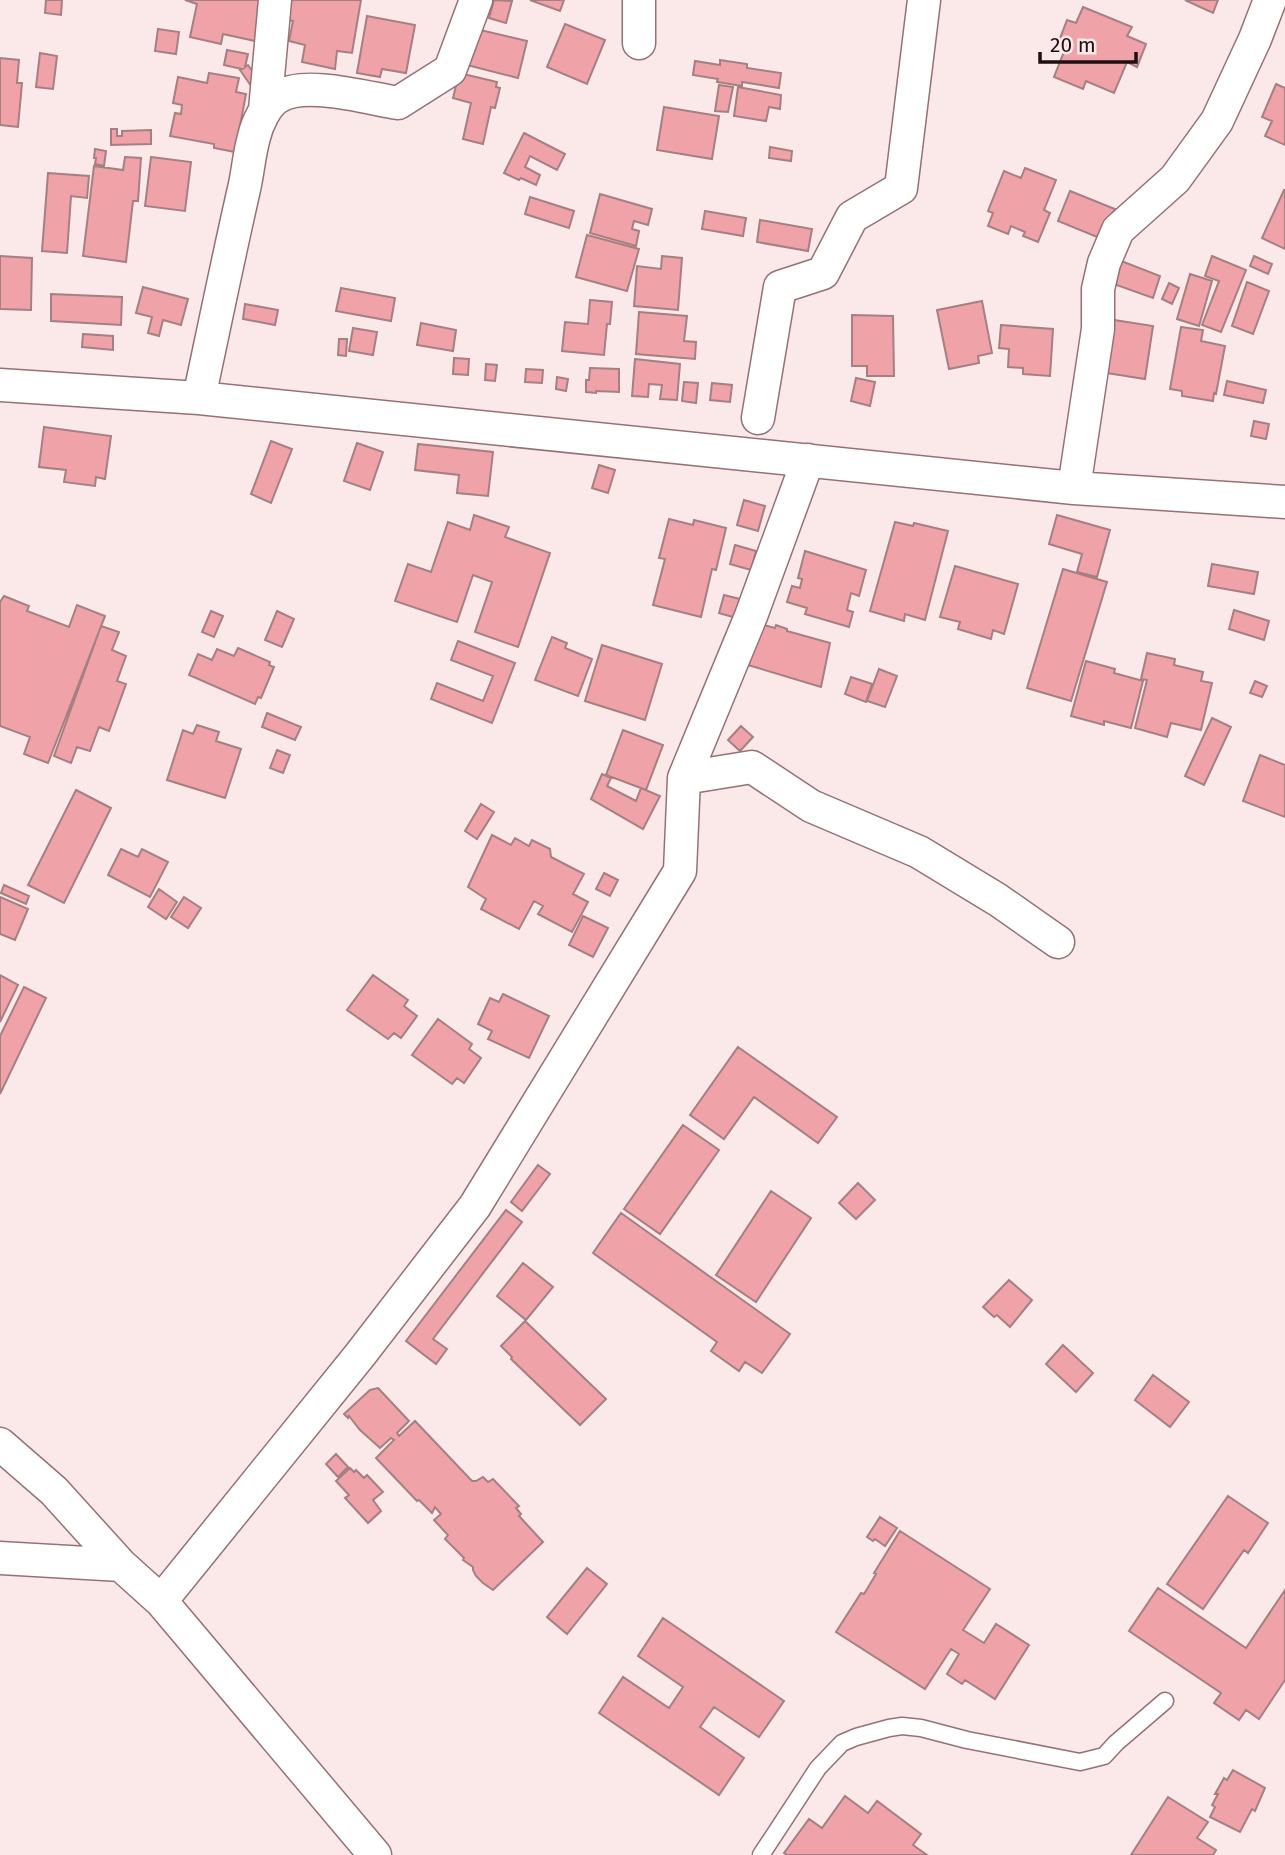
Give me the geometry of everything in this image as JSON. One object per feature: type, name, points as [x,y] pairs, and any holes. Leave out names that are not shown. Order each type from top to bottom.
[{"type":"street","points":[[200,398],[254,137],[265,110],[275,0]]},
{"type":"street","points":[[265,110],[276,97],[293,91],[318,89],[398,103],[450,70],[476,0]]},
{"type":"street","points":[[639,0],[639,43]]},
{"type":"street","points":[[758,418],[780,286],[822,273],[852,217],[901,188],[924,0]]},
{"type":"street","points":[[1074,488],[1098,329],[1098,289],[1104,263],[1118,230],[1175,180],[1217,121],[1270,0]]},
{"type":"street","points":[[0,385],[200,398],[1074,488],[1285,502]]},
{"type":"street","points":[[161,1601],[475,1206],[680,870],[684,778],[751,616],[808,460]]},
{"type":"street","points":[[684,778],[752,767],[811,806],[919,852],[998,900],[1058,942]]},
{"type":"street","points":[[0,1444],[54,1491],[121,1565],[161,1601],[375,1855]]},
{"type":"street","points":[[0,1558],[121,1565]]},
{"type":"lane","points":[[761,1855],[818,1768],[842,1743],[856,1737],[902,1726],[921,1728],[967,1740],[1080,1762],[1104,1756],[1165,1701]]},
{"type":"building","points":[[46,0],[62,0],[61,15],[45,13]]},
{"type":"building","points":[[185,0],[264,0],[255,41],[223,34],[221,44],[190,37],[197,4]]},
{"type":"building","points":[[282,0],[361,0],[352,53],[337,51],[335,69],[302,62],[305,45],[289,41],[293,21],[279,18]]},
{"type":"building","points":[[494,0],[512,1],[506,23],[489,18]]},
{"type":"building","points":[[530,0],[564,0],[560,11]]},
{"type":"building","points":[[1185,0],[1218,0],[1213,13]]},
{"type":"building","points":[[1083,7],[1132,27],[1127,36],[1146,44],[1137,67],[1127,62],[1114,93],[1086,81],[1083,89],[1054,77],[1067,44],[1059,41],[1067,20],[1076,23]]},
{"type":"building","points":[[367,16],[415,25],[406,73],[382,69],[380,77],[357,73]]},
{"type":"building","points":[[565,24],[605,40],[587,84],[547,67]]},
{"type":"building","points":[[158,29],[179,32],[176,54],[155,51]]},
{"type":"building","points":[[476,29],[527,41],[518,78],[467,65]]},
{"type":"building","points":[[227,50],[248,54],[245,67],[248,65],[255,75],[256,83],[251,86],[240,70],[242,69],[224,65]]},
{"type":"building","points":[[40,53],[57,56],[53,89],[36,87]]},
{"type":"building","points":[[0,58],[19,60],[17,83],[22,83],[18,127],[0,125]]},
{"type":"building","points":[[720,60],[747,64],[747,68],[781,73],[779,88],[742,82],[742,86],[693,75],[695,61],[720,65]]},
{"type":"building","points":[[209,73],[239,78],[236,92],[246,94],[235,152],[214,148],[214,144],[170,136],[175,113],[181,114],[182,105],[173,103],[178,77],[207,83]]},
{"type":"building","points":[[459,73],[497,82],[496,87],[500,88],[495,108],[491,107],[483,144],[463,139],[471,103],[453,98]]},
{"type":"building","points":[[1276,84],[1285,88],[1285,145],[1265,136],[1272,121],[1262,117]]},
{"type":"building","points":[[719,85],[733,87],[728,112],[715,111]]},
{"type":"building","points":[[738,87],[781,95],[780,109],[769,107],[766,121],[734,116]]},
{"type":"building","points":[[664,107],[719,116],[712,159],[657,150]]},
{"type":"building","points":[[111,129],[117,129],[117,136],[122,136],[122,131],[151,130],[151,144],[111,145]]},
{"type":"building","points":[[524,133],[565,154],[557,170],[530,156],[525,167],[540,175],[536,185],[504,173]]},
{"type":"building","points":[[770,147],[792,151],[791,161],[769,158]]},
{"type":"building","points":[[95,149],[106,151],[104,166],[95,164]]},
{"type":"building","points":[[125,157],[141,158],[138,201],[133,201],[126,262],[83,256],[94,166],[123,170]]},
{"type":"building","points":[[151,157],[191,162],[185,211],[145,206]]},
{"type":"building","points":[[1025,168],[1056,180],[1044,210],[1050,213],[1038,242],[1023,236],[1025,232],[1011,226],[1008,234],[988,226],[993,213],[988,211],[1004,171],[1021,178]]},
{"type":"building","points":[[48,173],[89,176],[87,198],[71,196],[67,253],[42,251]]},
{"type":"building","points":[[1285,190],[1285,249],[1262,238]]},
{"type":"building","points":[[1070,191],[1115,209],[1102,239],[1058,221]]},
{"type":"building","points":[[600,194],[652,209],[648,225],[634,221],[632,229],[639,231],[636,246],[590,233]]},
{"type":"building","points":[[530,197],[574,211],[569,228],[525,214]]},
{"type":"building","points":[[705,211],[746,218],[743,236],[702,229]]},
{"type":"building","points":[[760,220],[812,229],[808,251],[757,242]]},
{"type":"building","points":[[587,235],[639,249],[627,291],[576,277]]},
{"type":"building","points":[[0,256],[32,258],[31,310],[0,309]]},
{"type":"building","points":[[662,256],[682,258],[678,310],[634,306],[637,266],[661,269]]},
{"type":"building","points":[[1212,256],[1246,270],[1221,332],[1202,325],[1219,281],[1205,276]]},
{"type":"building","points":[[1254,256],[1272,264],[1268,274],[1250,266]]},
{"type":"building","points":[[1116,259],[1160,276],[1153,298],[1108,282]]},
{"type":"building","points":[[1190,274],[1212,281],[1199,326],[1177,319]]},
{"type":"building","points":[[1247,282],[1269,291],[1253,334],[1232,326]]},
{"type":"building","points":[[1169,283],[1179,288],[1172,304],[1162,299]]},
{"type":"building","points":[[143,287],[188,299],[181,325],[163,320],[159,336],[148,333],[152,317],[136,313]]},
{"type":"building","points":[[341,288],[395,298],[391,321],[336,311]]},
{"type":"building","points":[[51,294],[122,297],[121,325],[51,321]]},
{"type":"building","points":[[590,300],[612,302],[604,355],[562,351],[565,322],[588,324]]},
{"type":"building","points":[[982,301],[992,353],[978,356],[979,363],[949,369],[937,310]]},
{"type":"building","points":[[245,304],[278,310],[275,325],[243,319]]},
{"type":"building","points":[[639,312],[687,316],[684,341],[696,342],[695,359],[636,354]]},
{"type":"building","points":[[852,315],[893,316],[894,376],[867,376],[867,366],[852,366]]},
{"type":"building","points":[[1108,319],[1153,326],[1145,379],[1100,372]]},
{"type":"building","points":[[421,323],[456,330],[453,351],[417,345]]},
{"type":"building","points":[[1001,325],[1053,329],[1050,376],[1023,374],[1023,368],[1008,367],[1009,349],[999,348]]},
{"type":"building","points":[[1181,327],[1203,330],[1201,341],[1225,346],[1213,401],[1182,396],[1182,391],[1170,389]]},
{"type":"building","points":[[353,328],[377,332],[373,355],[349,351]]},
{"type":"building","points":[[83,334],[113,336],[113,350],[82,347]]},
{"type":"building","points":[[339,339],[347,339],[346,356],[338,355]]},
{"type":"building","points":[[454,358],[469,359],[468,375],[453,374]]},
{"type":"building","points":[[635,359],[680,364],[677,400],[660,399],[662,385],[649,384],[648,397],[632,396]]},
{"type":"building","points":[[486,364],[497,365],[495,381],[485,380]]},
{"type":"building","points":[[590,368],[619,369],[619,392],[586,392]]},
{"type":"building","points":[[526,369],[543,370],[542,383],[525,382]]},
{"type":"building","points":[[557,377],[568,379],[566,391],[556,389]]},
{"type":"building","points":[[856,378],[875,382],[870,406],[851,401]]},
{"type":"building","points":[[1227,381],[1266,390],[1263,403],[1224,395]]},
{"type":"building","points":[[684,382],[698,383],[696,403],[682,401]]},
{"type":"building","points":[[712,383],[732,385],[730,402],[710,400]]},
{"type":"building","points":[[1254,421],[1269,424],[1266,439],[1251,436]]},
{"type":"building","points":[[44,427],[111,436],[105,479],[96,477],[95,486],[64,482],[66,470],[39,467]]},
{"type":"building","points":[[271,441],[292,449],[271,503],[251,494]]},
{"type":"building","points":[[357,443],[383,452],[370,490],[344,481]]},
{"type":"building","points":[[418,444],[493,452],[488,496],[457,493],[459,475],[415,470]]},
{"type":"building","points":[[599,465],[615,470],[608,493],[592,488]]},
{"type":"building","points":[[744,500],[765,506],[758,531],[737,525]]},
{"type":"building","points":[[474,515],[509,527],[505,537],[550,553],[518,647],[475,632],[492,582],[473,575],[457,622],[395,601],[408,564],[431,572],[448,522],[470,530]]},
{"type":"building","points":[[1057,515],[1110,530],[1097,577],[1077,572],[1082,554],[1049,544]]},
{"type":"building","points":[[669,519],[693,525],[694,520],[726,528],[716,570],[712,569],[701,617],[653,605],[665,559],[659,558]]},
{"type":"building","points":[[895,522],[913,526],[914,523],[948,531],[925,620],[905,614],[904,621],[870,611]]},
{"type":"building","points":[[735,545],[756,551],[751,570],[730,564]]},
{"type":"building","points":[[805,551],[866,570],[859,596],[851,593],[847,610],[853,612],[849,627],[805,614],[807,608],[787,602],[792,586],[800,588],[802,579],[798,578]]},
{"type":"building","points":[[1212,564],[1258,572],[1254,594],[1208,586]]},
{"type":"building","points":[[955,566],[1018,584],[1004,634],[993,630],[991,639],[958,629],[960,622],[940,617]]},
{"type":"building","points":[[1063,569],[1107,582],[1071,701],[1027,688]]},
{"type":"building","points":[[724,595],[748,601],[743,620],[719,613]]},
{"type":"building","points":[[4,596],[29,606],[27,611],[69,627],[77,605],[105,616],[48,763],[24,754],[30,737],[0,726],[0,602]]},
{"type":"building","points":[[1234,610],[1269,621],[1264,640],[1229,629]]},
{"type":"building","points":[[211,611],[223,616],[214,637],[202,632]]},
{"type":"building","points":[[277,611],[294,619],[282,647],[265,640]]},
{"type":"building","points":[[753,622],[775,628],[776,625],[787,631],[830,643],[821,687],[748,665],[752,650]]},
{"type":"building","points":[[101,626],[119,632],[112,650],[126,656],[117,681],[126,684],[109,731],[99,727],[90,751],[77,747],[71,763],[54,756]]},
{"type":"building","points":[[552,637],[567,643],[565,648],[592,659],[578,696],[535,680]]},
{"type":"building","points":[[458,641],[515,663],[492,723],[431,699],[437,683],[483,701],[493,676],[451,660]]},
{"type":"building","points":[[602,645],[662,664],[645,720],[585,701]]},
{"type":"building","points":[[238,648],[270,662],[269,665],[274,667],[261,698],[258,697],[255,704],[189,675],[198,654],[212,660],[217,649],[234,656]]},
{"type":"building","points":[[1147,653],[1175,659],[1174,665],[1203,672],[1201,681],[1212,683],[1201,730],[1171,723],[1167,737],[1135,728],[1147,680],[1141,679]]},
{"type":"building","points":[[1086,661],[1143,681],[1131,728],[1104,721],[1104,725],[1071,716]]},
{"type":"building","points":[[879,669],[897,676],[885,707],[867,701]]},
{"type":"building","points":[[851,677],[872,684],[866,702],[845,694]]},
{"type":"building","points":[[1255,681],[1267,686],[1262,697],[1250,693]]},
{"type":"building","points":[[267,713],[301,727],[295,740],[262,727]]},
{"type":"building","points":[[1212,718],[1231,727],[1204,785],[1185,776]]},
{"type":"building","points":[[197,725],[219,732],[216,741],[241,749],[225,798],[167,780],[183,730],[193,734]]},
{"type":"building","points":[[741,726],[753,737],[740,751],[728,740]]},
{"type":"building","points":[[623,730],[663,745],[646,790],[606,775]]},
{"type":"building","points":[[277,750],[290,755],[283,773],[270,768]]},
{"type":"building","points":[[1260,755],[1285,765],[1285,817],[1243,801]]},
{"type":"building","points":[[602,774],[611,778],[607,786],[636,801],[641,788],[660,796],[643,829],[591,799]]},
{"type":"building","points":[[76,790],[111,808],[64,903],[28,885]]},
{"type":"building","points":[[481,804],[494,812],[477,839],[465,831]]},
{"type":"building","points":[[492,835],[511,845],[515,838],[529,846],[532,840],[550,849],[551,857],[584,874],[573,894],[588,902],[572,932],[538,914],[543,906],[534,901],[519,929],[481,909],[486,899],[468,887]]},
{"type":"building","points":[[121,849],[138,857],[142,849],[168,862],[150,897],[108,875]]},
{"type":"building","points":[[604,873],[618,880],[610,896],[596,889]]},
{"type":"building","points":[[4,885],[29,896],[26,904],[1,893]]},
{"type":"building","points":[[159,889],[177,902],[166,919],[148,907]]},
{"type":"building","points":[[0,897],[28,909],[15,940],[0,934]]},
{"type":"building","points":[[184,897],[201,908],[188,928],[171,917]]},
{"type":"building","points":[[583,916],[608,928],[593,957],[569,945]]},
{"type":"building","points":[[0,975],[18,985],[0,1022]]},
{"type":"building","points":[[373,975],[408,1000],[404,1006],[417,1016],[401,1038],[394,1033],[388,1039],[347,1010]]},
{"type":"building","points":[[24,987],[46,998],[0,1094],[0,1036]]},
{"type":"building","points":[[503,994],[549,1016],[529,1058],[488,1039],[492,1031],[478,1024],[490,998],[499,1002]]},
{"type":"building","points":[[438,1019],[472,1044],[469,1049],[481,1058],[464,1083],[457,1078],[452,1084],[412,1055]]},
{"type":"building","points":[[738,1047],[837,1117],[818,1143],[754,1097],[724,1139],[690,1115]]},
{"type":"building","points":[[683,1125],[719,1150],[660,1234],[624,1209]]},
{"type":"building","points":[[538,1165],[550,1174],[522,1211],[511,1202]]},
{"type":"building","points":[[858,1183],[875,1200],[856,1219],[839,1203]]},
{"type":"building","points":[[771,1191],[811,1218],[756,1302],[716,1275]]},
{"type":"building","points":[[506,1210],[522,1222],[433,1339],[447,1349],[436,1364],[406,1341]]},
{"type":"building","points":[[621,1213],[790,1334],[762,1373],[745,1362],[739,1371],[711,1351],[717,1342],[593,1253]]},
{"type":"building","points":[[523,1263],[553,1287],[526,1320],[497,1296]]},
{"type":"building","points":[[1009,1280],[1032,1300],[1010,1327],[983,1307]]},
{"type":"building","points":[[525,1321],[606,1399],[580,1425],[511,1359],[501,1346]]},
{"type":"building","points":[[1063,1345],[1093,1373],[1076,1392],[1046,1364]]},
{"type":"building","points":[[1153,1375],[1189,1402],[1170,1427],[1135,1400]]},
{"type":"building","points":[[378,1388],[409,1421],[397,1433],[399,1436],[415,1421],[472,1481],[483,1477],[488,1482],[493,1479],[519,1506],[516,1508],[521,1514],[519,1516],[543,1542],[493,1590],[476,1576],[473,1567],[463,1560],[445,1539],[448,1535],[434,1520],[441,1514],[435,1507],[432,1513],[417,1501],[376,1458],[394,1440],[391,1438],[380,1448],[344,1414],[370,1390]]},
{"type":"building","points":[[336,1454],[348,1467],[338,1477],[326,1464]]},
{"type":"building","points":[[350,1468],[364,1478],[367,1475],[383,1492],[373,1500],[381,1511],[368,1523],[345,1498],[349,1495],[336,1481]]},
{"type":"building","points":[[1228,1496],[1268,1523],[1248,1553],[1244,1550],[1203,1609],[1167,1584]]},
{"type":"building","points":[[880,1517],[897,1528],[885,1546],[867,1537]]},
{"type":"building","points":[[900,1531],[990,1589],[963,1630],[984,1643],[996,1624],[1029,1645],[995,1699],[965,1680],[962,1684],[947,1674],[959,1654],[951,1649],[925,1689],[836,1632],[861,1593],[864,1594]]},
{"type":"building","points":[[587,1568],[607,1584],[567,1634],[547,1617]]},
{"type":"building","points":[[1158,1588],[1246,1648],[1285,1590],[1285,1680],[1259,1719],[1246,1710],[1239,1720],[1214,1703],[1221,1693],[1129,1631]]},
{"type":"building","points":[[663,1618],[784,1701],[759,1737],[714,1707],[700,1727],[744,1758],[719,1795],[599,1713],[623,1677],[669,1708],[683,1687],[638,1656]]},
{"type":"building","points":[[1233,1770],[1265,1788],[1255,1811],[1252,1809],[1240,1832],[1210,1817],[1218,1794],[1215,1794],[1224,1778],[1227,1780]]},
{"type":"building","points":[[845,1796],[868,1813],[877,1801],[921,1834],[913,1845],[927,1855],[784,1853],[809,1819],[822,1828]]},
{"type":"building","points":[[1168,1797],[1208,1822],[1197,1838],[1216,1850],[1213,1855],[1131,1855]]}]
